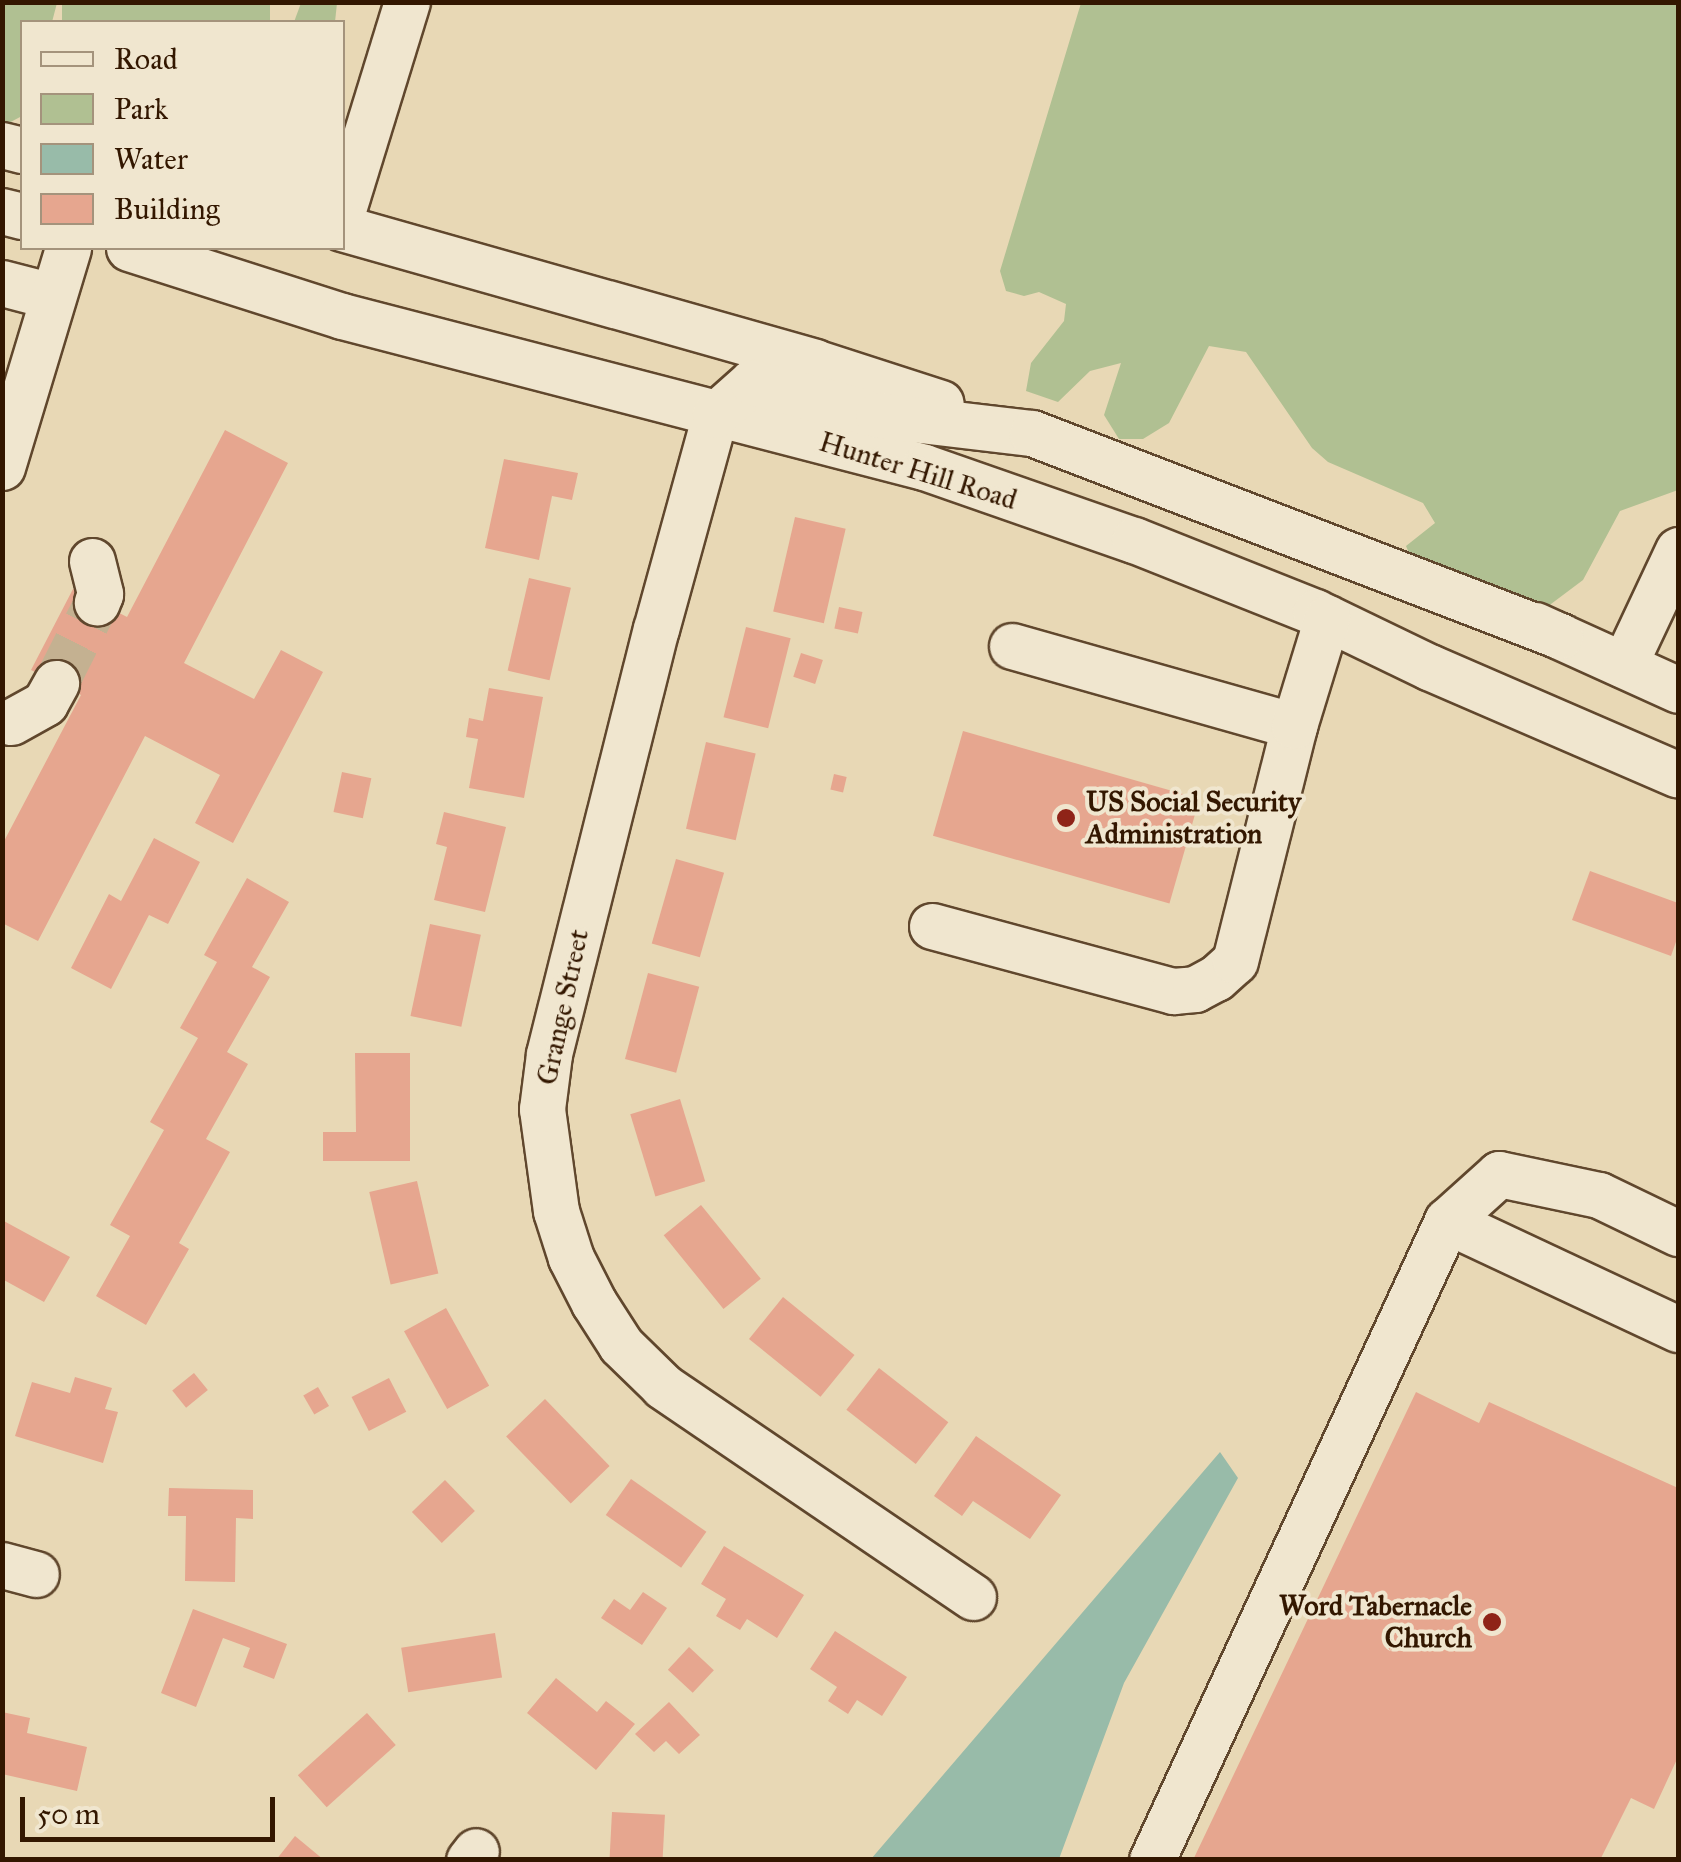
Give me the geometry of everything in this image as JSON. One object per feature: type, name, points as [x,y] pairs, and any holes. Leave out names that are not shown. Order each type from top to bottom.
[{"type":"street","points":[[345,203],[407,2]]},
{"type":"street","points":[[345,229],[814,362],[1032,433],[1560,636],[1678,690]]},
{"type":"street","points":[[2,467],[67,250]]},
{"type":"street","name":"Hunter Hill Road","points":[[135,250],[342,316],[924,468],[1134,540],[1327,618],[1429,668],[1678,775]]},
{"type":"street","points":[[2,283],[52,296]]},
{"type":"street","points":[[715,414],[752,382],[878,416],[1032,433]]},
{"type":"street","name":"Grange Street","points":[[715,414],[656,629],[549,1054],[542,1109],[552,1195],[571,1258],[594,1302],[622,1345],[663,1386],[973,1597]]},
{"type":"street","points":[[1624,665],[1678,550]]},
{"type":"street","points":[[932,926],[1173,991],[1195,989],[1216,978],[1235,962],[1294,726],[1327,618]]},
{"type":"street","points":[[1012,646],[1294,726]]},
{"type":"street","points":[[11,722],[46,703],[56,683]]},
{"type":"street","points":[[1152,1860],[1447,1221],[1499,1174],[1599,1195],[1678,1233]]},
{"type":"street","points":[[1447,1221],[1678,1330]]},
{"type":"green space","points":[[3,3],[57,3],[53,20],[20,20],[20,117],[3,126]]},
{"type":"green space","points":[[62,3],[270,3],[270,20],[62,20]]},
{"type":"green space","points":[[301,3],[337,3],[335,20],[295,20]]},
{"type":"green space","points":[[1081,3],[1678,3],[1678,490],[1620,511],[1583,580],[1547,607],[1417,572],[1406,546],[1435,523],[1423,503],[1328,462],[1312,448],[1246,352],[1209,346],[1169,423],[1143,439],[1119,439],[1104,415],[1121,363],[1090,371],[1058,402],[1026,391],[1031,363],[1064,321],[1066,304],[1039,292],[1024,296],[1006,291],[1000,271]]},
{"type":"water","points":[[1220,1452],[1238,1478],[1124,1683],[1059,1859],[871,1859]]},
{"type":"building","points":[[225,430],[288,463],[184,663],[254,699],[281,650],[323,672],[233,843],[195,823],[220,775],[145,736],[38,941],[2,923],[2,845],[81,695],[31,670],[73,589],[127,617]]},
{"type":"building","points":[[504,459],[578,473],[572,500],[552,496],[539,560],[485,548]]},
{"type":"building","points":[[795,517],[846,529],[824,623],[773,612]]},
{"type":"building","points":[[529,578],[571,588],[550,680],[508,671]]},
{"type":"building","points":[[839,607],[862,612],[858,634],[834,629]]},
{"type":"building","points":[[746,627],[791,638],[768,728],[724,717]]},
{"type":"building","points":[[801,653],[823,660],[815,684],[793,677]]},
{"type":"building","points":[[489,688],[543,697],[524,798],[469,788],[478,739],[466,737],[469,718],[483,721]]},
{"type":"building","name":"US Social Security Administration","points":[[963,731],[1199,799],[1169,904],[933,836]]},
{"type":"building","points":[[706,742],[756,753],[736,840],[686,829]]},
{"type":"building","points":[[342,772],[371,778],[363,818],[333,812]]},
{"type":"building","points":[[834,774],[847,777],[843,793],[830,790]]},
{"type":"building","points":[[444,812],[506,827],[485,912],[434,900],[447,847],[436,844]]},
{"type":"building","points":[[154,838],[200,862],[168,924],[149,915],[111,989],[71,968],[109,894],[121,901]]},
{"type":"building","points":[[676,859],[724,873],[700,957],[652,944]]},
{"type":"building","points":[[1590,871],[1678,903],[1678,936],[1671,956],[1572,920]]},
{"type":"building","points":[[247,878],[289,902],[252,967],[270,977],[227,1052],[248,1064],[206,1139],[230,1152],[179,1243],[189,1249],[146,1325],[96,1296],[130,1236],[110,1225],[164,1130],[150,1122],[198,1038],[180,1028],[217,962],[204,955]]},
{"type":"building","points":[[430,924],[481,935],[461,1027],[410,1016]]},
{"type":"building","points":[[648,973],[699,987],[676,1073],[625,1059]]},
{"type":"building","points":[[355,1053],[410,1053],[410,1161],[323,1161],[323,1132],[356,1132]]},
{"type":"building","points":[[680,1099],[705,1181],[655,1196],[630,1114]]},
{"type":"building","points":[[417,1181],[438,1274],[391,1285],[369,1192]]},
{"type":"building","points":[[701,1205],[761,1279],[723,1309],[664,1235]]},
{"type":"building","points":[[2,1220],[70,1257],[44,1302],[2,1279]]},
{"type":"building","points":[[783,1297],[854,1355],[821,1397],[749,1339]]},
{"type":"building","points":[[446,1308],[489,1386],[447,1409],[404,1331]]},
{"type":"building","points":[[879,1368],[948,1422],[916,1464],[846,1410]]},
{"type":"building","points":[[194,1373],[208,1390],[186,1408],[172,1391]]},
{"type":"building","points":[[75,1377],[112,1388],[105,1409],[118,1412],[103,1463],[15,1436],[32,1382],[70,1393]]},
{"type":"building","points":[[389,1378],[406,1412],[369,1431],[352,1397]]},
{"type":"building","points":[[318,1387],[329,1406],[314,1415],[303,1396]]},
{"type":"building","name":"Word Tabernacle Church","points":[[1416,1392],[1479,1423],[1489,1402],[1678,1488],[1678,1757],[1654,1809],[1631,1798],[1600,1860],[1193,1860]]},
{"type":"building","points":[[545,1399],[610,1466],[571,1503],[506,1437]]},
{"type":"building","points":[[976,1436],[1061,1495],[1030,1539],[973,1501],[962,1516],[934,1496]]},
{"type":"building","points":[[631,1479],[706,1532],[681,1568],[606,1515]]},
{"type":"building","points":[[445,1480],[475,1511],[442,1543],[412,1512]]},
{"type":"building","points":[[169,1488],[253,1490],[253,1519],[236,1518],[235,1582],[185,1581],[186,1516],[168,1516]]},
{"type":"building","points":[[724,1546],[804,1595],[777,1638],[747,1619],[740,1630],[716,1616],[726,1599],[701,1584]]},
{"type":"building","points":[[643,1592],[667,1608],[642,1645],[601,1618],[614,1599],[630,1610]]},
{"type":"building","points":[[193,1609],[287,1644],[274,1679],[243,1667],[250,1648],[223,1638],[196,1707],[161,1693]]},
{"type":"building","points":[[835,1631],[907,1677],[882,1716],[857,1700],[848,1714],[828,1701],[837,1687],[810,1669]]},
{"type":"building","points":[[495,1633],[502,1677],[408,1692],[401,1648]]},
{"type":"building","points":[[689,1647],[714,1670],[693,1693],[668,1670]]},
{"type":"building","points":[[556,1678],[597,1712],[606,1701],[635,1724],[596,1770],[527,1713]]},
{"type":"building","points":[[669,1702],[700,1735],[679,1754],[666,1741],[654,1752],[635,1734]]},
{"type":"building","points":[[2,1712],[30,1718],[27,1733],[87,1747],[77,1791],[2,1774]]},
{"type":"building","points":[[367,1713],[396,1745],[327,1807],[298,1775]]},
{"type":"building","points":[[612,1812],[665,1815],[663,1860],[609,1860]]},
{"type":"building","points":[[295,1836],[324,1860],[276,1860]]},
{"type":"tunnel","points":[[56,683],[97,602]]},
{"type":"place","name":"US Social Security Administration","points":[[1066,818]]},
{"type":"place","name":"Word Tabernacle Church","points":[[1492,1622]]}]
